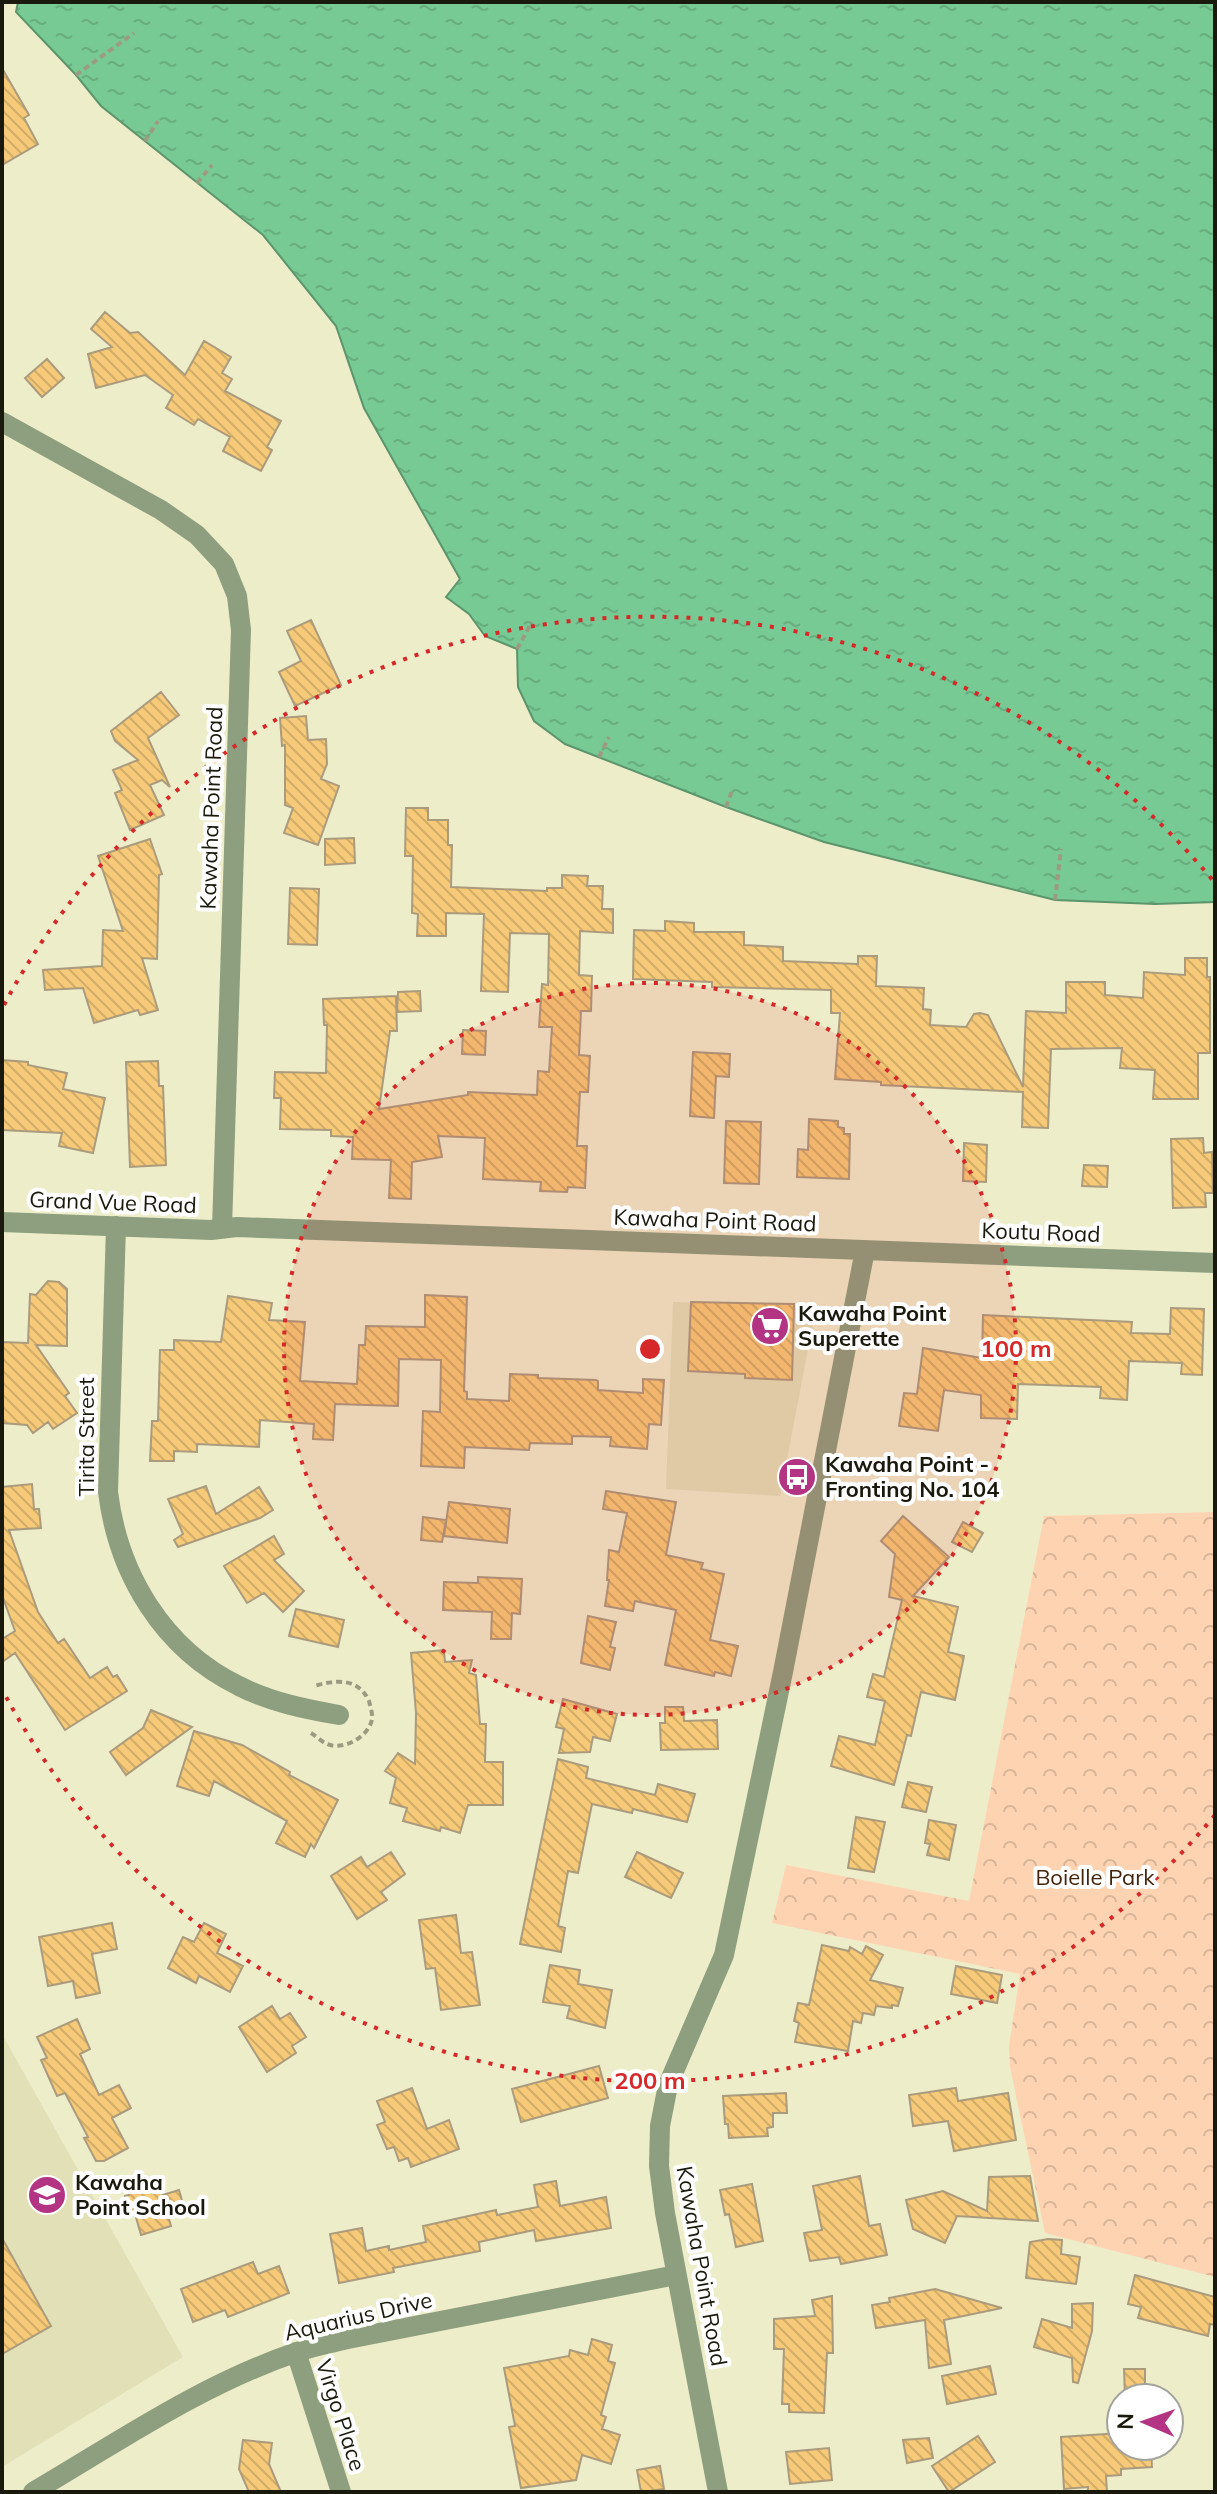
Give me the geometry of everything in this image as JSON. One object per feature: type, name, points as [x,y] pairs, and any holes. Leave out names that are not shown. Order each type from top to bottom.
[{"type":"street","name":"Kawaha Point Road","points":[[2,422],[161,510],[197,535],[224,564],[237,596],[241,630],[222,1228],[865,1250],[724,1955],[668,2085],[660,2126],[659,2166],[676,2275],[718,2492]]},
{"type":"street","name":"Grand Vue Road","points":[[2,1222],[222,1228]]},
{"type":"street","name":"Tirita Street","points":[[116,1226],[108,1492],[114,1529],[132,1578],[162,1625],[202,1663],[240,1687],[265,1697],[339,1715]]},
{"type":"street","name":"Koutu Road","points":[[865,1250],[1215,1263]]},
{"type":"street","name":"Aquarius Drive","points":[[33,2492],[185,2402],[239,2375],[296,2352],[348,2339],[676,2275]]},
{"type":"street","name":"Virgo Place","points":[[296,2352],[341,2492]]},
{"type":"path","points":[[76,75],[134,33]]},
{"type":"path","points":[[145,141],[158,121]]},
{"type":"path","points":[[197,183],[212,165]]},
{"type":"path","points":[[517,649],[532,622]]},
{"type":"path","points":[[599,757],[609,737]]},
{"type":"path","points":[[726,807],[733,788]]},
{"type":"path","points":[[1055,900],[1061,849]]},
{"type":"path","points":[[302,1728],[326,1744],[337,1747],[352,1743],[365,1732],[372,1719],[370,1703],[362,1690],[352,1683],[341,1681],[313,1686]]},
{"type":"shaded area","points":[[673,1302],[803,1306],[814,1318],[780,1496],[666,1489]]},
{"type":"shaded area","name":"Kawaha Point School","points":[[2,2034],[183,2357],[2,2467]]},
{"type":"green space","name":"Boielle Park","points":[[1215,1512],[1215,2277],[1045,2233],[1010,2067],[1009,2046],[1020,1974],[772,1923],[786,1865],[969,1901],[1044,1516]]},
{"type":"water","points":[[18,2],[1215,2],[1215,902],[1155,904],[1055,900],[824,842],[565,744],[534,721],[518,687],[517,649],[485,636],[469,614],[446,597],[460,579],[364,408],[336,326],[263,235],[101,106],[16,12]]},
{"type":"building","points":[[2,68],[29,115],[24,118],[38,144],[2,165]]},
{"type":"building","points":[[105,312],[130,333],[138,332],[185,375],[204,341],[231,357],[222,373],[232,379],[225,391],[281,421],[267,447],[272,450],[261,471],[223,451],[230,437],[198,419],[194,425],[166,408],[173,395],[145,375],[96,388],[88,354],[112,347],[91,329]]},
{"type":"building","points":[[47,359],[64,378],[42,397],[25,378]]},
{"type":"building","points":[[311,620],[341,685],[295,706],[279,672],[301,661],[287,631]]},
{"type":"building","points":[[161,692],[179,715],[148,738],[170,787],[162,780],[150,785],[164,815],[130,830],[115,793],[122,790],[113,770],[138,760],[115,741],[111,731]]},
{"type":"building","points":[[306,716],[308,740],[326,739],[327,764],[321,779],[339,786],[318,845],[284,833],[293,808],[285,805],[285,745],[282,746],[280,718]]},
{"type":"building","points":[[406,808],[428,808],[428,820],[448,820],[448,845],[452,845],[451,887],[547,891],[547,888],[562,888],[562,875],[588,876],[587,886],[603,886],[602,909],[613,909],[613,933],[580,931],[579,975],[592,976],[591,1011],[581,1011],[579,1055],[590,1056],[588,1092],[580,1092],[577,1146],[587,1146],[585,1188],[568,1187],[567,1192],[540,1191],[541,1182],[483,1179],[485,1138],[438,1136],[442,1157],[412,1162],[411,1199],[389,1198],[391,1160],[352,1159],[353,1137],[331,1136],[331,1130],[280,1129],[281,1098],[274,1098],[275,1072],[326,1073],[327,1025],[324,1025],[323,999],[396,996],[397,1031],[390,1031],[379,1109],[468,1095],[468,1092],[537,1095],[538,1071],[549,1072],[552,1027],[539,1027],[542,984],[548,985],[549,934],[510,933],[508,992],[481,991],[484,914],[446,913],[446,936],[417,936],[418,914],[412,913],[413,856],[405,856]]},
{"type":"building","points":[[354,838],[355,863],[325,865],[325,839]]},
{"type":"building","points":[[150,839],[162,874],[159,875],[157,959],[142,958],[158,1010],[140,1015],[138,1010],[94,1023],[83,988],[45,990],[43,970],[102,966],[103,930],[123,931],[98,856]]},
{"type":"building","points":[[290,888],[319,889],[317,945],[288,944]]},
{"type":"building","points":[[665,921],[694,923],[694,932],[744,932],[744,945],[783,947],[783,961],[858,964],[858,956],[877,956],[876,986],[924,988],[923,1009],[931,1010],[930,1025],[966,1027],[974,1014],[988,1015],[1023,1087],[1026,1011],[1066,1013],[1066,982],[1105,982],[1105,995],[1143,998],[1144,972],[1185,975],[1185,958],[1207,958],[1210,1053],[1198,1053],[1198,1099],[1153,1099],[1155,1070],[1120,1068],[1122,1048],[1051,1049],[1048,1128],[1022,1127],[1023,1092],[881,1085],[881,1082],[835,1079],[840,1013],[831,1013],[831,990],[712,987],[712,982],[633,979],[634,930],[665,931]]},
{"type":"building","points":[[420,991],[421,1011],[397,1012],[398,992]]},
{"type":"building","points":[[463,1030],[486,1031],[485,1055],[462,1054]]},
{"type":"building","points":[[693,1052],[730,1054],[729,1077],[716,1076],[714,1118],[690,1116]]},
{"type":"building","points":[[2,1060],[28,1062],[28,1065],[67,1073],[63,1089],[105,1098],[93,1153],[59,1146],[62,1133],[2,1130]]},
{"type":"building","points":[[158,1061],[159,1086],[163,1086],[166,1165],[130,1167],[126,1062]]},
{"type":"building","points":[[809,1119],[838,1121],[838,1127],[844,1128],[844,1134],[850,1134],[849,1179],[797,1177],[798,1149],[808,1150]]},
{"type":"building","points":[[726,1121],[761,1122],[759,1184],[724,1183]]},
{"type":"building","points":[[1203,1138],[1204,1153],[1212,1152],[1213,1193],[1205,1193],[1206,1207],[1173,1208],[1171,1139]]},
{"type":"building","points":[[964,1143],[987,1145],[986,1182],[963,1181]]},
{"type":"building","points":[[1084,1165],[1108,1166],[1107,1187],[1082,1186]]},
{"type":"building","points":[[48,1281],[59,1282],[67,1289],[67,1346],[36,1345],[69,1393],[65,1396],[77,1413],[53,1429],[48,1422],[33,1433],[27,1425],[2,1423],[2,1342],[28,1343],[30,1294],[36,1295]]},
{"type":"building","points":[[425,1295],[467,1297],[464,1391],[467,1392],[467,1399],[509,1401],[510,1374],[596,1380],[598,1390],[643,1393],[643,1379],[664,1380],[661,1425],[649,1424],[647,1449],[610,1446],[611,1437],[572,1436],[572,1444],[530,1443],[529,1450],[465,1447],[464,1468],[421,1466],[423,1411],[440,1412],[441,1360],[399,1359],[398,1406],[335,1404],[333,1440],[313,1439],[314,1424],[260,1420],[259,1447],[197,1444],[197,1452],[174,1451],[174,1461],[150,1461],[152,1421],[158,1421],[160,1350],[174,1350],[174,1340],[221,1342],[228,1296],[272,1303],[269,1320],[305,1322],[300,1381],[357,1384],[359,1345],[365,1345],[366,1326],[425,1327]]},
{"type":"building","points":[[691,1302],[794,1304],[792,1380],[688,1371]]},
{"type":"building","points":[[1171,1308],[1204,1309],[1202,1375],[1181,1374],[1182,1363],[1129,1361],[1127,1400],[1100,1398],[1101,1387],[1018,1384],[1017,1419],[981,1418],[981,1395],[944,1390],[938,1431],[899,1426],[904,1393],[917,1394],[923,1348],[982,1358],[983,1315],[1132,1322],[1131,1333],[1170,1334]]},
{"type":"building","points":[[32,1484],[34,1509],[39,1509],[41,1528],[9,1530],[38,1612],[58,1643],[64,1639],[90,1678],[107,1667],[113,1677],[117,1675],[127,1691],[65,1730],[15,1653],[2,1662],[2,1639],[15,1631],[2,1595],[2,1487]]},
{"type":"building","points":[[206,1486],[216,1514],[259,1487],[273,1510],[260,1518],[178,1547],[174,1540],[183,1534],[168,1499]]},
{"type":"building","points":[[606,1491],[676,1502],[666,1555],[703,1563],[701,1569],[724,1574],[710,1640],[738,1646],[731,1676],[715,1672],[714,1676],[665,1665],[676,1610],[635,1601],[633,1611],[605,1606],[609,1550],[619,1552],[627,1513],[603,1509]]},
{"type":"building","points":[[449,1502],[510,1509],[507,1543],[444,1536]]},
{"type":"building","points":[[903,1516],[949,1557],[913,1596],[958,1607],[948,1652],[964,1656],[955,1700],[921,1692],[911,1736],[907,1735],[894,1785],[831,1766],[839,1736],[875,1745],[885,1701],[867,1697],[873,1674],[884,1677],[902,1600],[889,1597],[895,1554],[881,1541]]},
{"type":"building","points":[[423,1517],[446,1520],[442,1542],[421,1540]]},
{"type":"building","points":[[963,1522],[983,1533],[972,1552],[952,1542]]},
{"type":"building","points":[[274,1536],[284,1554],[274,1560],[304,1591],[283,1612],[264,1593],[247,1603],[224,1566]]},
{"type":"building","points":[[478,1577],[522,1579],[520,1614],[512,1613],[511,1639],[491,1639],[492,1612],[443,1610],[444,1582],[478,1583]]},
{"type":"building","points":[[296,1609],[344,1620],[338,1647],[289,1636]]},
{"type":"building","points":[[588,1616],[616,1622],[610,1647],[615,1648],[610,1670],[581,1663]]},
{"type":"building","points":[[444,1650],[445,1662],[472,1660],[469,1673],[476,1675],[480,1724],[486,1724],[485,1762],[503,1762],[503,1805],[468,1805],[460,1833],[403,1821],[407,1808],[390,1803],[396,1778],[385,1771],[398,1753],[415,1764],[416,1713],[411,1653]]},
{"type":"building","points":[[563,1699],[617,1714],[610,1741],[593,1737],[590,1752],[559,1753],[564,1729],[556,1727]]},
{"type":"building","points":[[665,1707],[683,1707],[684,1721],[717,1720],[718,1749],[661,1750],[660,1723],[665,1723]]},
{"type":"building","points":[[151,1710],[192,1727],[126,1775],[110,1752],[143,1728]]},
{"type":"building","points":[[194,1731],[242,1745],[290,1772],[289,1775],[338,1800],[314,1848],[311,1844],[305,1857],[276,1843],[287,1821],[214,1781],[209,1796],[177,1786]]},
{"type":"building","points":[[558,1759],[588,1767],[586,1778],[655,1795],[658,1784],[695,1794],[687,1822],[633,1809],[632,1813],[592,1804],[578,1873],[568,1871],[558,1926],[565,1928],[561,1952],[520,1944]]},
{"type":"building","points":[[908,1782],[932,1787],[926,1812],[902,1807]]},
{"type":"building","points":[[856,1817],[885,1822],[874,1872],[848,1868]]},
{"type":"building","points":[[929,1820],[956,1825],[949,1860],[927,1855],[930,1844],[925,1843]]},
{"type":"building","points":[[391,1852],[405,1874],[381,1892],[387,1900],[357,1919],[331,1876],[361,1857],[367,1867]]},
{"type":"building","points":[[637,1852],[683,1873],[671,1898],[625,1877]]},
{"type":"building","points":[[456,1915],[461,1953],[472,1952],[480,2005],[441,2010],[435,1968],[426,1969],[419,1920]]},
{"type":"building","points":[[112,1923],[117,1949],[92,1954],[100,1993],[76,1998],[73,1981],[48,1986],[39,1937]]},
{"type":"building","points":[[204,1923],[226,1934],[217,1953],[243,1966],[230,1992],[199,1976],[196,1983],[168,1968],[183,1937],[194,1942]]},
{"type":"building","points":[[822,1945],[849,1951],[850,1947],[862,1954],[866,1946],[883,1955],[870,1980],[903,1988],[898,2006],[876,2006],[874,2015],[863,2013],[861,2023],[853,2021],[848,2051],[795,2042],[799,2023],[794,2021],[798,2003],[809,2005]]},
{"type":"building","points":[[550,1965],[580,1970],[578,1984],[612,1990],[605,2028],[567,2018],[570,2006],[543,2002]]},
{"type":"building","points":[[956,1966],[1002,1975],[997,2003],[951,1994]]},
{"type":"building","points":[[272,2006],[280,2019],[290,2013],[306,2037],[292,2046],[296,2053],[267,2072],[239,2027]]},
{"type":"building","points":[[77,2019],[90,2049],[80,2054],[99,2095],[119,2085],[131,2108],[112,2118],[128,2148],[104,2161],[96,2161],[84,2138],[88,2137],[65,2093],[57,2096],[41,2060],[47,2058],[37,2037]]},
{"type":"building","points":[[599,2066],[608,2098],[521,2122],[512,2089]]},
{"type":"building","points":[[412,2088],[427,2129],[449,2120],[459,2149],[411,2167],[408,2158],[399,2161],[394,2147],[387,2149],[377,2125],[385,2122],[377,2101]]},
{"type":"building","points":[[956,2088],[958,2101],[1008,2093],[1016,2140],[954,2151],[948,2121],[913,2126],[909,2095]]},
{"type":"building","points":[[786,2093],[787,2113],[773,2113],[773,2127],[767,2128],[768,2136],[729,2138],[723,2096]]},
{"type":"building","points":[[860,2176],[869,2226],[880,2224],[887,2255],[841,2264],[839,2257],[810,2261],[804,2233],[822,2230],[813,2186]]},
{"type":"building","points":[[1030,2176],[1038,2221],[957,2216],[945,2243],[913,2229],[906,2200],[943,2191],[987,2211],[989,2177]]},
{"type":"building","points":[[158,2178],[163,2195],[179,2190],[185,2211],[168,2216],[171,2226],[141,2235],[135,2214],[131,2216],[125,2196],[129,2195],[127,2187]]},
{"type":"building","points":[[556,2181],[560,2206],[606,2197],[611,2228],[536,2241],[534,2230],[479,2242],[480,2251],[393,2268],[394,2272],[339,2283],[330,2234],[362,2228],[366,2251],[389,2246],[389,2250],[426,2242],[423,2226],[496,2210],[497,2215],[538,2207],[534,2185]]},
{"type":"building","points":[[752,2184],[763,2241],[736,2247],[720,2190]]},
{"type":"building","points":[[2,2238],[51,2326],[2,2354]]},
{"type":"building","points":[[1062,2240],[1061,2254],[1080,2257],[1076,2284],[1026,2278],[1030,2242]]},
{"type":"building","points":[[253,2262],[258,2274],[279,2266],[289,2293],[228,2317],[225,2310],[193,2322],[181,2289]]},
{"type":"building","points":[[1135,2275],[1215,2297],[1215,2325],[1210,2324],[1208,2336],[1138,2318],[1141,2307],[1128,2304]]},
{"type":"building","points":[[935,2289],[1002,2308],[944,2320],[951,2364],[929,2368],[925,2320],[876,2328],[872,2305],[890,2302],[889,2298]]},
{"type":"building","points":[[832,2296],[833,2353],[827,2353],[824,2413],[789,2412],[789,2404],[782,2404],[784,2349],[774,2349],[774,2319],[815,2316],[812,2300]]},
{"type":"building","points":[[1093,2303],[1092,2331],[1078,2383],[1073,2382],[1072,2358],[1034,2347],[1042,2319],[1072,2328],[1072,2304]]},
{"type":"building","points":[[592,2339],[612,2345],[608,2361],[615,2363],[601,2415],[606,2417],[602,2429],[620,2435],[611,2464],[582,2455],[576,2480],[521,2488],[509,2427],[515,2426],[504,2368],[569,2356],[570,2350],[588,2355]]},
{"type":"building","points":[[990,2366],[996,2394],[947,2404],[942,2376]]},
{"type":"building","points":[[1124,2369],[1145,2369],[1145,2382],[1124,2382]]},
{"type":"building","points":[[1105,2434],[1105,2462],[1152,2462],[1152,2467],[1121,2469],[1121,2475],[1106,2476],[1107,2492],[1088,2492],[1088,2487],[1064,2489],[1061,2437]]},
{"type":"building","points":[[978,2436],[995,2462],[949,2492],[932,2466]]},
{"type":"building","points":[[929,2438],[933,2458],[907,2463],[903,2440]]},
{"type":"building","points":[[243,2440],[272,2443],[269,2464],[281,2492],[249,2492],[239,2469]]},
{"type":"building","points":[[829,2448],[832,2480],[790,2484],[786,2452]]},
{"type":"building","points":[[660,2466],[664,2489],[641,2492],[637,2470]]},
{"type":"place","name":"Kawaha Point Superette","points":[[770,1326]]},
{"type":"place","name":"Kawaha Point - Fronting No. 104","points":[[797,1477]]},
{"type":"place","name":"Kawaha Point School","points":[[47,2195]]}]
